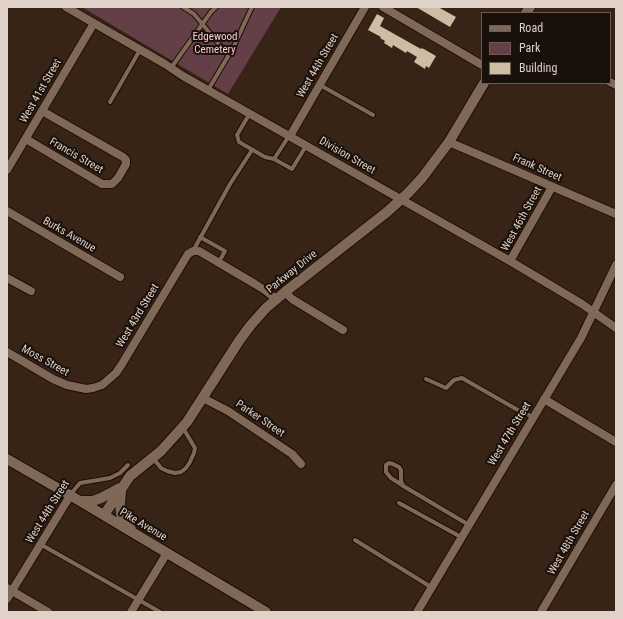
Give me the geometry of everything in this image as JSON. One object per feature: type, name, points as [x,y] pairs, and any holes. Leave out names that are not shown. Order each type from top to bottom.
[{"type":"street","name":"Division Street","points":[[66,7],[400,200],[510,261],[594,312],[616,328]]},
{"type":"street","name":"West 44th Street","points":[[290,136],[365,7]]},
{"type":"street","points":[[383,7],[481,64]]},
{"type":"street","name":"West 41st Street","points":[[7,170],[94,23]]},
{"type":"street","name":"Parkway Drive","points":[[104,515],[121,487],[130,476],[153,458],[182,428],[250,326],[276,299],[400,200],[422,178],[449,142],[483,84]]},
{"type":"street","name":"Francis Street","points":[[26,139],[102,184],[112,184],[118,178],[126,164],[126,160],[123,157],[42,111]]},
{"type":"street","name":"Frank Street","points":[[449,142],[616,214]]},
{"type":"street","name":"West 46th Street","points":[[510,261],[552,187]]},
{"type":"street","name":"Burks Avenue","points":[[7,211],[120,277]]},
{"type":"street","points":[[193,250],[199,251],[266,291],[276,299]]},
{"type":"street","name":"West 43rd Street","points":[[96,387],[108,380],[122,364],[188,254],[193,250]]},
{"type":"street","name":"West 47th Street","points":[[417,612],[580,338],[616,265]]},
{"type":"street","points":[[7,278],[31,291]]},
{"type":"street","points":[[285,292],[292,299],[343,330]]},
{"type":"street","name":"Moss Street","points":[[7,352],[60,383],[86,389],[96,387]]},
{"type":"street","name":"Parker Street","points":[[203,398],[228,411],[292,454],[301,464]]},
{"type":"street","points":[[544,399],[616,442]]},
{"type":"street","name":"Pike Avenue","points":[[8,463],[80,501],[263,611]]},
{"type":"street","name":"West 48th Street","points":[[541,612],[616,485]]},
{"type":"street","points":[[121,487],[121,514],[125,524],[134,534]]},
{"type":"street","name":"Parkway Drive","points":[[80,501],[92,501],[102,498],[121,487]]},
{"type":"street","name":"West 44th Street","points":[[7,599],[9,590],[70,496]]},
{"type":"street","points":[[131,612],[167,553]]},
{"type":"street","points":[[9,590],[48,612]]},
{"type":"lane","points":[[182,7],[194,14],[228,55]]},
{"type":"lane","points":[[171,68],[216,7]]},
{"type":"lane","points":[[208,90],[228,55],[252,7]]},
{"type":"lane","points":[[110,102],[140,50]]},
{"type":"lane","points":[[320,84],[373,116]]},
{"type":"lane","points":[[250,113],[237,135],[239,142],[252,150],[265,157],[274,159],[292,169],[306,146]]},
{"type":"lane","points":[[274,159],[290,136]]},
{"type":"lane","points":[[193,250],[230,184],[252,150]]},
{"type":"lane","points":[[200,237],[225,251],[219,263]]},
{"type":"lane","points":[[426,379],[446,388],[454,380],[462,378],[510,406],[533,417]]},
{"type":"lane","points":[[153,458],[161,468],[167,471],[175,473],[181,472],[186,468],[195,448],[182,428]]},
{"type":"lane","points":[[403,486],[401,470],[399,467],[393,464],[386,465],[385,469],[387,475],[403,486],[469,525]]},
{"type":"lane","name":"West 44th Street","points":[[70,496],[80,482],[110,478],[120,473],[128,465]]},
{"type":"lane","points":[[399,503],[462,538]]},
{"type":"lane","points":[[356,540],[432,588]]},
{"type":"lane","points":[[40,544],[160,612]]},
{"type":"green space","name":"Edgewood Cemetery","points":[[82,7],[281,7],[228,94]]},
{"type":"building","points":[[416,7],[438,7],[456,17],[450,27]]},
{"type":"building","points":[[377,14],[384,18],[380,26],[436,56],[429,68],[426,66],[425,69],[414,62],[417,57],[407,51],[406,53],[393,45],[392,48],[384,43],[385,41],[380,38],[381,37],[368,30]]}]
